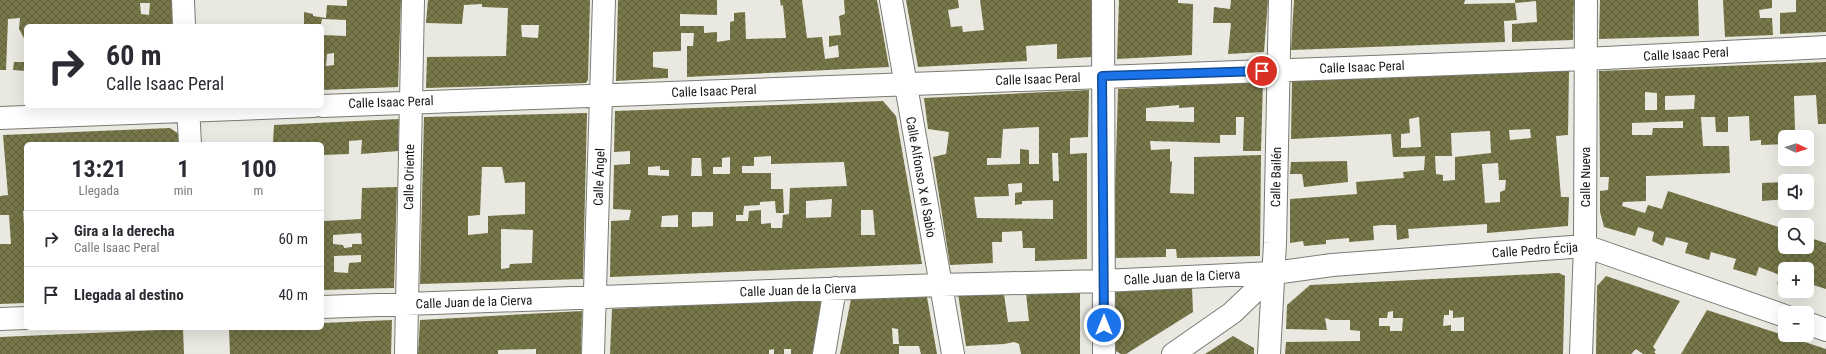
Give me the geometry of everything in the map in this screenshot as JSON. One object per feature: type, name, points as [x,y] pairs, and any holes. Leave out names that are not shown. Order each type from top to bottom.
[{"type":"street","points":[[183,0],[184,24]]},
{"type":"street","name":"Calle Oriente","points":[[406,354],[413,0]]},
{"type":"street","name":"Calle Ángel","points":[[594,354],[604,0]]},
{"type":"street","name":"Calle Alfonso X el Sabio","points":[[891,0],[953,354]]},
{"type":"street","points":[[1103,0],[1102,76],[1104,354]]},
{"type":"street","name":"Calle Bailén","points":[[1269,354],[1274,273],[1277,70],[1280,0]]},
{"type":"street","name":"Calle Nueva","points":[[1581,354],[1585,246],[1586,0]]},
{"type":"street","name":"Calle Isaac Peral","points":[[324,106],[411,101],[1585,59],[1826,47]]},
{"type":"street","points":[[0,118],[230,108]]},
{"type":"street","points":[[188,109],[190,142]]},
{"type":"street","name":"Calle Pedro Écija","points":[[1274,273],[1332,265],[1585,246],[1778,314]]},
{"type":"street","points":[[1173,354],[1232,313],[1274,273]]},
{"type":"street","name":"Calle Juan de la Cierva","points":[[324,307],[835,288],[1103,281],[1274,273]]},
{"type":"street","points":[[824,354],[835,288]]},
{"type":"street","points":[[0,319],[24,318]]},
{"type":"street","points":[[1814,326],[1826,330]]},
{"type":"building","points":[[0,0],[175,0],[175,24],[24,24],[24,38],[19,29],[20,18],[8,19],[6,70],[0,70]],"holes":[[[140,3],[150,3],[149,15],[141,14]]]},
{"type":"building","points":[[347,0],[401,0],[398,87],[324,90],[324,35],[346,36],[346,20],[322,19],[321,24],[304,24],[304,12],[313,14],[313,16],[326,18],[327,5],[347,6]],"holes":[[[334,53],[334,65],[326,66],[327,54]]]},
{"type":"building","points":[[428,0],[590,0],[588,80],[586,83],[426,88],[427,57],[506,56],[508,8],[482,7],[482,4],[464,5],[462,24],[426,23]],"holes":[[[521,25],[539,25],[538,38],[522,37]]]},
{"type":"building","points":[[618,0],[717,0],[717,15],[680,14],[680,26],[704,26],[704,33],[717,32],[717,42],[730,40],[730,22],[734,21],[734,13],[745,12],[746,39],[786,38],[783,5],[781,6],[780,0],[802,0],[807,38],[822,37],[825,59],[839,57],[838,45],[829,47],[829,36],[841,35],[839,16],[845,14],[844,0],[877,0],[889,67],[687,77],[687,46],[693,46],[694,33],[681,33],[681,51],[653,52],[653,67],[668,69],[668,78],[616,81]]},
{"type":"building","points":[[906,0],[958,0],[959,8],[948,10],[951,27],[962,26],[963,32],[984,30],[980,0],[1093,0],[1092,57],[1057,59],[1057,44],[1026,46],[1027,61],[918,67]]},
{"type":"building","points":[[1119,0],[1178,0],[1178,3],[1193,4],[1192,55],[1117,59]]},
{"type":"building","points":[[1231,0],[1268,0],[1264,52],[1228,54],[1231,23],[1213,23],[1214,7],[1230,9]]},
{"type":"building","points":[[1294,0],[1465,0],[1464,4],[1515,3],[1517,20],[1504,21],[1505,42],[1291,50]]},
{"type":"building","points":[[1515,0],[1574,0],[1573,40],[1512,42],[1512,24],[1537,22],[1536,1],[1515,3]]},
{"type":"building","points":[[1600,0],[1698,0],[1699,36],[1599,39]]},
{"type":"building","points":[[1723,0],[1772,0],[1772,8],[1759,10],[1760,18],[1772,18],[1773,35],[1725,37]]},
{"type":"building","points":[[1796,0],[1826,0],[1826,32],[1780,34],[1780,13],[1796,12]]},
{"type":"building","points":[[14,62],[24,62],[24,71],[13,70]]},
{"type":"building","points":[[1826,62],[1826,124],[1818,124],[1816,95],[1794,96],[1795,130],[1778,130],[1778,144],[1761,145],[1761,140],[1750,141],[1749,116],[1728,117],[1728,132],[1716,132],[1715,117],[1701,117],[1703,146],[1729,146],[1730,173],[1646,176],[1646,201],[1623,202],[1622,206],[1645,213],[1648,205],[1662,209],[1668,191],[1778,227],[1778,254],[1814,254],[1814,239],[1826,243],[1826,289],[1814,285],[1814,262],[1778,262],[1778,274],[1759,267],[1756,276],[1733,269],[1736,259],[1711,252],[1709,260],[1685,253],[1688,243],[1666,237],[1663,246],[1652,241],[1654,232],[1638,227],[1635,236],[1604,227],[1600,212],[1600,191],[1608,190],[1609,177],[1600,177],[1599,71]],"holes":[[[1645,92],[1657,93],[1657,110],[1645,110]],[[1695,95],[1694,109],[1665,110],[1665,96]],[[1683,121],[1683,128],[1653,128],[1652,135],[1632,135],[1632,123]]]},
{"type":"building","points":[[1569,71],[1568,135],[1556,136],[1561,197],[1569,197],[1568,226],[1487,233],[1487,224],[1408,229],[1409,238],[1397,240],[1396,225],[1382,225],[1373,226],[1374,240],[1349,242],[1349,238],[1326,240],[1326,244],[1304,246],[1303,241],[1290,243],[1290,199],[1357,194],[1356,182],[1404,178],[1403,172],[1424,170],[1425,156],[1393,157],[1391,134],[1291,139],[1292,81]],"holes":[[[1419,117],[1421,147],[1401,148],[1401,134],[1410,133],[1409,119]],[[1530,129],[1531,138],[1510,140],[1509,130]],[[1490,131],[1491,153],[1455,157],[1455,180],[1443,181],[1443,175],[1436,174],[1435,156],[1452,156],[1451,133]],[[1498,163],[1499,180],[1506,180],[1505,190],[1500,192],[1500,202],[1485,203],[1482,164]]]},
{"type":"building","points":[[1263,82],[1261,151],[1243,151],[1244,117],[1236,117],[1236,135],[1220,135],[1220,143],[1150,141],[1151,150],[1170,149],[1170,162],[1172,161],[1170,193],[1194,194],[1194,157],[1261,155],[1260,256],[1177,258],[1176,249],[1166,249],[1166,257],[1113,258],[1118,89]],"holes":[[[1179,105],[1179,108],[1194,107],[1194,122],[1146,121],[1146,108]]]},
{"type":"building","points":[[1089,90],[1088,137],[1070,138],[1070,154],[1087,153],[1087,259],[1035,261],[1035,248],[1023,248],[1022,231],[1002,232],[1002,242],[992,242],[993,263],[950,265],[933,157],[946,154],[949,132],[928,129],[924,98]],"holes":[[[1039,127],[1039,164],[1029,164],[1029,150],[1020,149],[1020,164],[987,165],[987,158],[1001,158],[1003,129]],[[1052,153],[1058,153],[1059,181],[1053,181]],[[1022,183],[1022,192],[1015,193],[1015,205],[1022,204],[1022,201],[1053,200],[1053,219],[977,218],[974,197],[1009,196],[1008,184]]]},
{"type":"building","points":[[883,101],[896,116],[922,264],[610,277],[611,221],[629,220],[631,210],[613,209],[614,165],[630,164],[630,151],[614,152],[615,111]],"holes":[[[771,156],[771,164],[844,162],[847,186],[790,188],[789,214],[783,215],[782,228],[771,228],[771,223],[761,224],[761,210],[749,211],[748,221],[736,221],[736,215],[743,215],[744,206],[760,205],[760,202],[775,201],[776,213],[784,213],[783,189],[771,189],[771,173],[742,173],[742,166],[754,166],[754,157]],[[730,157],[730,174],[713,174],[713,167],[722,167],[722,158]],[[692,158],[701,158],[702,176],[691,176]],[[660,166],[660,170],[669,170],[669,176],[648,175],[648,167]],[[832,199],[831,217],[806,218],[806,201]],[[861,210],[873,210],[875,235],[861,235]],[[692,212],[713,212],[713,226],[692,227]],[[678,215],[678,227],[661,227],[662,216]]]},
{"type":"building","points":[[587,113],[583,279],[420,284],[424,117]],"holes":[[[482,167],[502,167],[505,183],[525,182],[525,214],[488,216],[488,233],[468,235],[468,216],[480,215]],[[501,229],[533,230],[532,263],[510,264],[509,268],[501,269]]]},
{"type":"building","points":[[399,119],[398,151],[361,154],[362,140],[349,141],[349,154],[324,155],[324,142],[273,142],[274,125]]},
{"type":"building","points":[[170,128],[179,134],[179,142],[24,142],[24,303],[0,304],[0,244],[11,244],[9,215],[0,215],[0,196],[8,195],[3,135]]},
{"type":"building","points":[[1347,161],[1348,182],[1304,187],[1302,174],[1290,174],[1291,162]]},
{"type":"building","points":[[1778,182],[1778,200],[1762,201],[1762,183]]},
{"type":"building","points":[[397,187],[394,288],[324,290],[324,221],[361,219],[362,188]],"holes":[[[361,233],[362,244],[352,244],[352,247],[344,248],[343,245],[333,244],[333,235]],[[361,255],[361,262],[349,263],[348,273],[334,272],[334,256]]]},
{"type":"building","points":[[1559,273],[1565,276],[1563,354],[1285,354],[1286,342],[1360,341],[1360,331],[1350,330],[1350,320],[1330,320],[1325,318],[1327,330],[1286,329],[1287,305],[1310,285]],"holes":[[[1449,310],[1453,311],[1453,318],[1464,317],[1464,331],[1451,331],[1451,325],[1443,326],[1444,315],[1449,315]],[[1393,311],[1393,318],[1403,318],[1402,331],[1390,331],[1390,326],[1379,326],[1379,318],[1387,318],[1388,312]]]},
{"type":"building","points":[[1606,276],[1680,301],[1653,347],[1656,350],[1654,352],[1656,354],[1643,354],[1636,349],[1631,354],[1596,354],[1597,286]]},
{"type":"building","points":[[1192,287],[1193,312],[1126,354],[1121,354],[1114,350],[1113,289]]},
{"type":"building","points":[[1026,293],[1080,293],[1080,354],[1021,354],[1019,344],[1014,342],[966,346],[958,294],[1004,294],[1008,322],[1029,321]]},
{"type":"building","points":[[927,297],[937,354],[921,354],[919,346],[899,346],[899,354],[840,354],[851,299]],"holes":[[[892,328],[898,329],[899,344],[893,344]]]},
{"type":"building","points":[[824,299],[813,354],[791,354],[791,349],[784,349],[784,354],[774,354],[774,349],[769,350],[769,354],[610,354],[612,309]]},
{"type":"building","points":[[1707,310],[1778,333],[1778,342],[1805,342],[1826,349],[1826,354],[1681,354]]},
{"type":"building","points":[[582,311],[581,354],[536,354],[536,349],[498,350],[498,354],[418,354],[420,320]]},
{"type":"building","points":[[392,320],[391,354],[230,354],[229,330],[324,330],[324,323]]},
{"type":"building","points":[[183,330],[184,354],[0,354],[0,337]]},
{"type":"building","points":[[1233,336],[1254,348],[1254,354],[1205,354]]},
{"type":"route","points":[[1104,325],[1102,76],[1262,71]]}]
